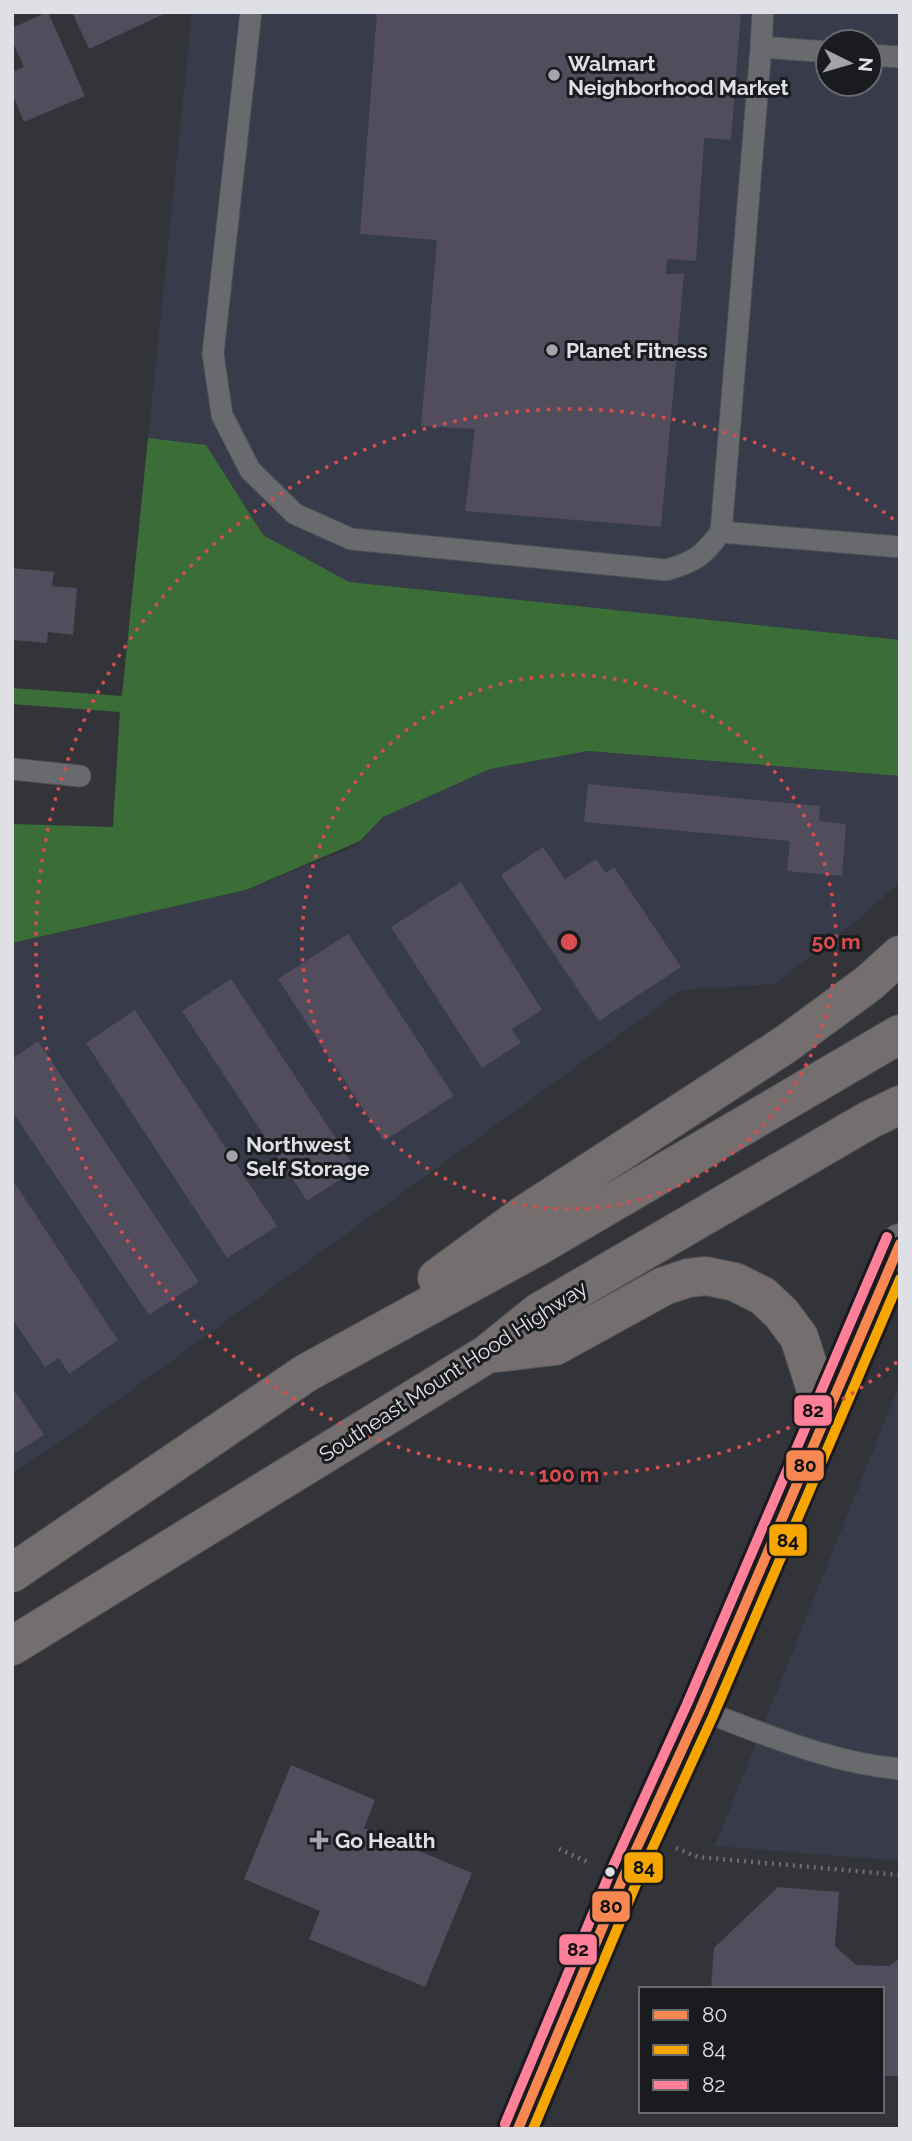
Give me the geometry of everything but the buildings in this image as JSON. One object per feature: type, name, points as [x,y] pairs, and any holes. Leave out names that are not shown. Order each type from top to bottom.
[{"type":"highway","points":[[12,1573],[306,1373],[522,1216],[786,1044],[869,983],[900,955]]},
{"type":"highway","points":[[306,1373],[540,1245],[900,1034]]},
{"type":"highway","name":"Southeast Mount Hood Highway","points":[[12,1646],[487,1354],[539,1312],[869,1120],[900,1105]]},
{"type":"highway","points":[[487,1354],[555,1346],[664,1286],[688,1278],[706,1276],[735,1282],[764,1296],[781,1312],[799,1337],[825,1418]]},
{"type":"main road","points":[[524,2126],[643,1835],[700,1710],[900,1243]]},
{"type":"lane","points":[[251,12],[213,354],[222,415],[250,470],[295,514],[351,540],[666,570],[688,564],[707,551],[721,532],[763,12]]},
{"type":"lane","points":[[761,47],[814,51]]},
{"type":"lane","points":[[721,532],[900,547]]},
{"type":"lane","points":[[12,769],[80,776]]},
{"type":"lane","points":[[700,1710],[801,1748],[851,1761],[900,1769]]},
{"type":"path","points":[[643,1835],[698,1857],[900,1875]]},
{"type":"shaded area","points":[[192,12],[900,12],[900,724],[125,663]]},
{"type":"shaded area","name":"Northwest Self Storage","points":[[587,751],[900,776],[900,882],[855,922],[774,984],[681,990],[60,1442],[12,1473],[12,943],[246,890],[356,846],[383,817],[490,769]]},
{"type":"shaded area","points":[[900,1383],[900,1861],[715,1846]]},
{"type":"green space","points":[[148,438],[206,445],[263,535],[349,582],[900,640],[900,776],[588,751],[490,769],[383,817],[360,841],[246,890],[12,943],[12,824],[113,827],[120,712],[12,704],[12,688],[122,696]]},
{"type":"transit line","name":"82","points":[[505,2124],[610,1873],[687,1704],[887,1237]]},
{"type":"transit line","name":"80","points":[[518,2129],[623,1878],[700,1710],[900,1244]]},
{"type":"transit line","name":"84","points":[[533,2129],[636,1884],[713,1716],[900,1279]]},
{"type":"place","name":"Walmart Neighborhood Market","points":[[554,75]]},
{"type":"place","name":"Planet Fitness","points":[[552,350]]},
{"type":"place","name":"Northwest Self Storage","points":[[232,1156]]},
{"type":"place","name":"Go Health","points":[[319,1840]]}]
